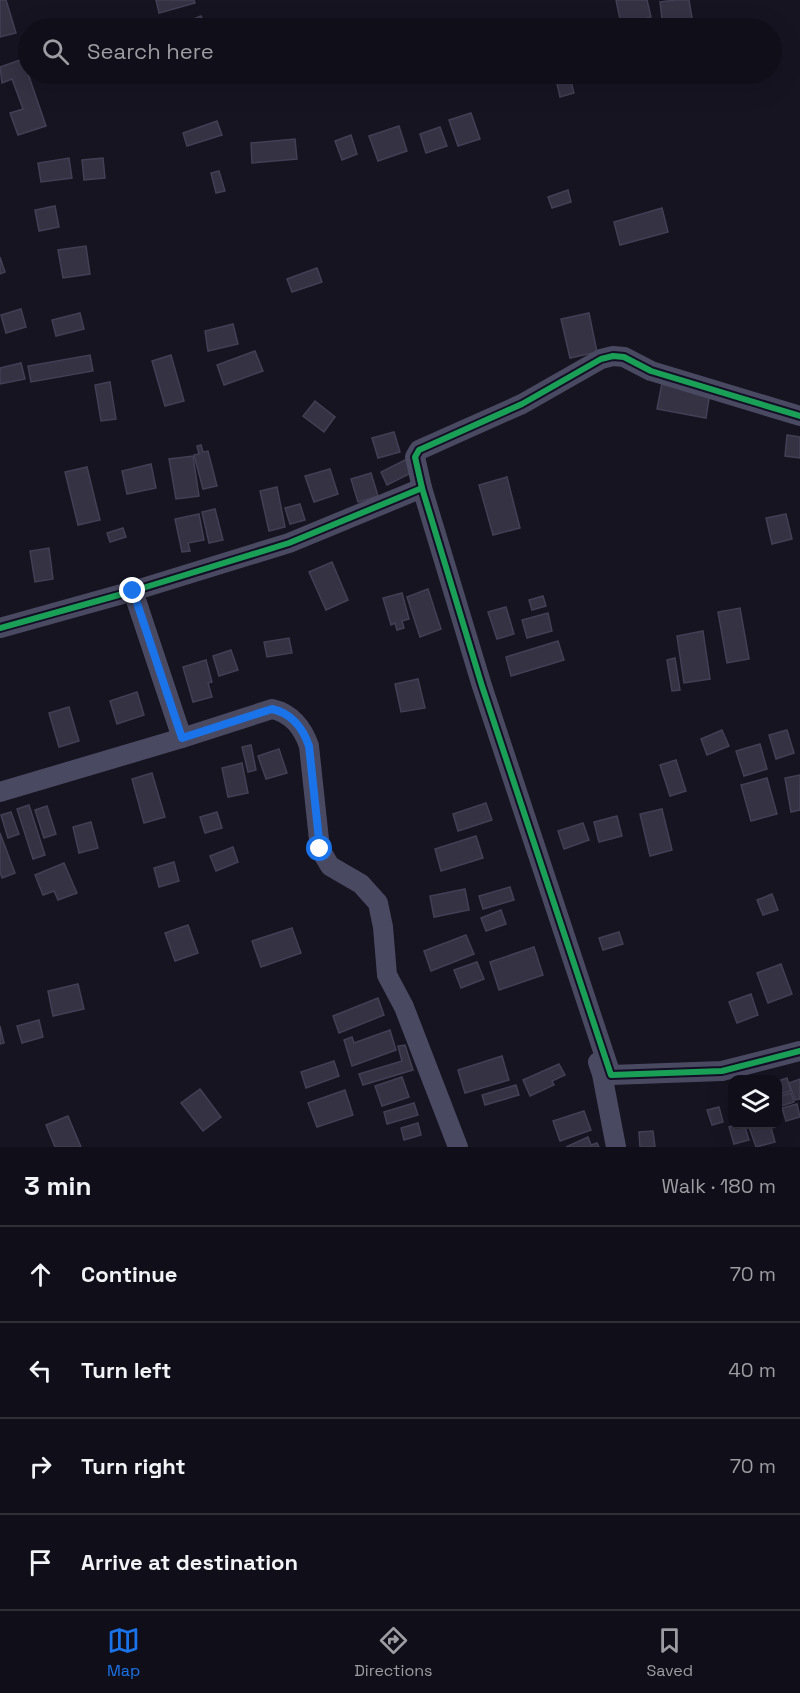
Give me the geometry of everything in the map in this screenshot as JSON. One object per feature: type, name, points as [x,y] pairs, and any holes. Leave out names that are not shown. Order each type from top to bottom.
[{"type":"street","points":[[616,1147],[602,1074],[459,645],[415,457],[419,450],[522,404],[601,359],[613,356],[624,357],[651,371],[800,416]]},
{"type":"street","points":[[0,628],[133,591],[289,543],[422,488]]},
{"type":"street","points":[[422,488],[482,686],[611,1075],[722,1071],[800,1052]]},
{"type":"street","points":[[133,591],[182,738]]},
{"type":"street","points":[[0,792],[272,709],[283,711],[306,735],[309,746],[320,849],[330,866],[361,884],[378,903],[383,927],[387,975],[404,1007],[458,1147]]},
{"type":"building","points":[[0,0],[6,0],[16,33],[0,37]]},
{"type":"building","points":[[156,0],[194,0],[195,3],[159,13]]},
{"type":"building","points":[[616,0],[647,0],[651,17],[620,18]]},
{"type":"building","points":[[689,0],[692,18],[662,18],[660,2]]},
{"type":"building","points":[[18,61],[18,84],[32,84],[46,126],[18,135],[10,113],[23,109],[12,79],[2,83],[0,67]]},
{"type":"building","points":[[557,84],[572,84],[574,93],[560,97]]},
{"type":"building","points":[[471,113],[480,139],[458,146],[449,120]]},
{"type":"building","points":[[217,121],[222,135],[187,146],[183,133]]},
{"type":"building","points":[[399,126],[407,151],[378,161],[369,136]]},
{"type":"building","points":[[440,127],[447,146],[426,153],[420,134]]},
{"type":"building","points":[[351,135],[357,154],[342,160],[335,141]]},
{"type":"building","points":[[295,139],[297,159],[252,163],[251,143]]},
{"type":"building","points":[[69,158],[72,178],[41,182],[38,163]]},
{"type":"building","points":[[103,158],[105,178],[84,180],[82,160]]},
{"type":"building","points":[[219,171],[225,191],[216,193],[211,173]]},
{"type":"building","points":[[568,190],[571,202],[552,208],[548,197]]},
{"type":"building","points":[[55,206],[59,227],[39,231],[35,210]]},
{"type":"building","points":[[662,208],[668,232],[620,245],[614,222]]},
{"type":"building","points":[[86,246],[90,274],[63,278],[58,250]]},
{"type":"building","points":[[0,257],[5,272],[0,274]]},
{"type":"building","points":[[317,268],[322,282],[292,292],[287,279]]},
{"type":"building","points":[[21,309],[26,327],[6,333],[1,315]]},
{"type":"building","points":[[80,313],[84,329],[56,336],[52,320]]},
{"type":"building","points":[[589,313],[597,352],[570,358],[561,319]]},
{"type":"building","points":[[233,324],[238,344],[208,351],[205,331]]},
{"type":"building","points":[[255,351],[263,371],[224,385],[217,365]]},
{"type":"building","points":[[90,355],[93,371],[31,382],[28,366]]},
{"type":"building","points":[[171,355],[184,401],[165,406],[152,361]]},
{"type":"building","points":[[21,363],[25,379],[0,384],[0,368]]},
{"type":"building","points":[[110,382],[116,419],[101,421],[95,385]]},
{"type":"building","points":[[662,383],[710,392],[706,418],[657,409]]},
{"type":"building","points":[[315,401],[335,417],[324,432],[303,416]]},
{"type":"building","points":[[394,432],[400,452],[378,458],[372,438]]},
{"type":"building","points":[[787,435],[800,437],[800,458],[785,456]]},
{"type":"building","points":[[201,445],[203,452],[208,451],[217,486],[203,489],[194,455],[199,454],[197,446]]},
{"type":"building","points":[[193,456],[199,496],[176,499],[169,459]]},
{"type":"building","points":[[407,459],[413,472],[387,485],[381,472]]},
{"type":"building","points":[[151,464],[156,488],[127,494],[122,471]]},
{"type":"building","points":[[87,467],[100,520],[78,525],[65,472]]},
{"type":"building","points":[[330,469],[338,494],[314,502],[305,476]]},
{"type":"building","points":[[371,473],[378,496],[358,502],[351,479]]},
{"type":"building","points":[[507,477],[520,528],[493,535],[479,485]]},
{"type":"building","points":[[277,487],[285,527],[269,531],[260,491]]},
{"type":"building","points":[[300,504],[305,520],[290,524],[285,508]]},
{"type":"building","points":[[215,509],[223,540],[209,543],[202,512]]},
{"type":"building","points":[[199,514],[204,540],[188,543],[190,551],[182,552],[175,519]]},
{"type":"building","points":[[786,514],[792,539],[772,544],[766,518]]},
{"type":"building","points":[[123,528],[126,537],[110,542],[107,533]]},
{"type":"building","points":[[49,548],[53,579],[35,582],[30,551]]},
{"type":"building","points":[[332,562],[348,600],[326,610],[309,572]]},
{"type":"building","points":[[428,589],[441,629],[420,637],[407,597]]},
{"type":"building","points":[[402,593],[409,619],[402,621],[404,628],[397,630],[395,623],[391,625],[383,598]]},
{"type":"building","points":[[543,596],[546,606],[532,610],[529,600]]},
{"type":"building","points":[[506,607],[514,634],[497,639],[488,612]]},
{"type":"building","points":[[740,608],[749,659],[727,663],[718,612]]},
{"type":"building","points":[[548,613],[552,631],[527,638],[522,620]]},
{"type":"building","points":[[703,631],[710,679],[684,683],[677,636]]},
{"type":"building","points":[[289,638],[292,653],[267,657],[264,642]]},
{"type":"building","points":[[558,641],[564,660],[511,676],[506,657]]},
{"type":"building","points":[[231,650],[238,670],[219,676],[213,656]]},
{"type":"building","points":[[675,658],[680,690],[672,691],[667,660]]},
{"type":"building","points":[[206,660],[212,682],[208,683],[212,697],[193,702],[183,667]]},
{"type":"building","points":[[418,679],[425,708],[401,712],[395,684]]},
{"type":"building","points":[[137,692],[144,715],[117,724],[110,701]]},
{"type":"building","points":[[69,707],[79,741],[59,747],[49,713]]},
{"type":"building","points":[[722,730],[729,746],[707,755],[701,739]]},
{"type":"building","points":[[787,730],[794,753],[776,759],[769,735]]},
{"type":"building","points":[[760,744],[767,769],[744,776],[736,751]]},
{"type":"building","points":[[251,745],[256,770],[248,772],[242,747]]},
{"type":"building","points":[[279,749],[287,773],[266,779],[258,756]]},
{"type":"building","points":[[676,760],[686,791],[670,796],[660,765]]},
{"type":"building","points":[[242,763],[248,793],[228,797],[222,768]]},
{"type":"building","points":[[152,773],[165,817],[144,823],[132,779]]},
{"type":"building","points":[[800,775],[800,810],[791,812],[785,778]]},
{"type":"building","points":[[767,778],[777,814],[751,821],[741,785]]},
{"type":"building","points":[[486,803],[492,820],[458,831],[453,814]]},
{"type":"building","points":[[29,805],[45,855],[33,859],[17,809]]},
{"type":"building","points":[[47,806],[56,834],[44,838],[35,810]]},
{"type":"building","points":[[662,809],[672,850],[650,856],[640,814]]},
{"type":"building","points":[[11,812],[19,834],[8,838],[1,815]]},
{"type":"building","points":[[217,812],[222,828],[205,833],[200,817]]},
{"type":"building","points":[[617,816],[622,836],[599,842],[594,822]]},
{"type":"building","points":[[91,822],[98,848],[79,853],[73,827]]},
{"type":"building","points":[[583,823],[589,840],[564,849],[558,831]]},
{"type":"building","points":[[0,833],[15,873],[2,878],[0,872]]},
{"type":"building","points":[[476,836],[483,858],[441,871],[435,849]]},
{"type":"building","points":[[233,847],[238,862],[216,871],[210,856]]},
{"type":"building","points":[[174,862],[179,881],[159,887],[154,868]]},
{"type":"building","points":[[64,863],[77,893],[58,900],[54,891],[43,895],[35,875]]},
{"type":"building","points":[[510,887],[514,900],[483,909],[479,896]]},
{"type":"building","points":[[465,889],[469,910],[434,917],[430,896]]},
{"type":"building","points":[[772,894],[778,910],[763,915],[757,900]]},
{"type":"building","points":[[501,910],[506,924],[486,931],[481,918]]},
{"type":"building","points":[[188,925],[198,953],[175,961],[165,933]]},
{"type":"building","points":[[292,928],[301,953],[261,967],[252,941]]},
{"type":"building","points":[[619,932],[623,944],[603,950],[599,938]]},
{"type":"building","points":[[466,935],[474,954],[431,971],[424,951]]},
{"type":"building","points":[[534,947],[543,975],[499,990],[490,962]]},
{"type":"building","points":[[477,962],[484,979],[461,988],[454,970]]},
{"type":"building","points":[[781,964],[792,994],[768,1003],[757,973]]},
{"type":"building","points":[[78,984],[84,1009],[53,1016],[48,991]]},
{"type":"building","points":[[751,994],[758,1015],[737,1023],[729,1002]]},
{"type":"building","points":[[378,998],[384,1015],[339,1033],[333,1016]]},
{"type":"building","points":[[39,1020],[43,1037],[22,1043],[17,1026]]},
{"type":"building","points":[[0,1026],[4,1043],[0,1044]]},
{"type":"building","points":[[390,1030],[396,1050],[352,1066],[344,1040],[352,1037],[354,1043]]},
{"type":"building","points":[[405,1045],[413,1070],[363,1085],[359,1074],[402,1061],[398,1046]]},
{"type":"building","points":[[502,1056],[509,1080],[465,1093],[458,1070]]},
{"type":"building","points":[[334,1061],[339,1076],[306,1088],[301,1072]]},
{"type":"building","points":[[559,1064],[565,1075],[552,1081],[554,1085],[530,1096],[523,1080]]},
{"type":"building","points":[[402,1077],[409,1097],[382,1106],[375,1086]]},
{"type":"building","points":[[787,1078],[791,1091],[782,1094],[782,1080]]},
{"type":"building","points":[[800,1079],[800,1099],[795,1100],[789,1083]]},
{"type":"building","points":[[516,1085],[519,1095],[485,1105],[482,1095]]},
{"type":"building","points":[[200,1089],[221,1117],[203,1131],[181,1103]]},
{"type":"building","points":[[345,1090],[353,1115],[317,1127],[308,1103]]},
{"type":"building","points":[[791,1093],[794,1102],[782,1106],[782,1096]]},
{"type":"building","points":[[414,1103],[418,1115],[387,1124],[384,1112]]},
{"type":"building","points":[[797,1104],[800,1117],[786,1121],[782,1108]]},
{"type":"building","points":[[719,1107],[723,1122],[712,1125],[707,1110]]},
{"type":"building","points":[[584,1111],[591,1130],[560,1141],[553,1121]]},
{"type":"building","points":[[68,1116],[81,1147],[55,1147],[46,1125]]},
{"type":"building","points":[[418,1123],[421,1135],[404,1140],[401,1128]]},
{"type":"building","points":[[730,1129],[746,1129],[749,1140],[734,1144]]},
{"type":"building","points":[[750,1129],[771,1129],[775,1142],[756,1147]]},
{"type":"building","points":[[653,1131],[655,1147],[640,1147],[639,1132]]},
{"type":"building","points":[[588,1137],[591,1145],[597,1143],[599,1147],[566,1147]]},
{"type":"cycle path","points":[[0,628],[133,591],[289,543],[422,488],[415,457],[419,450],[522,404],[601,359],[613,356],[624,357],[651,371],[800,416]]},
{"type":"cycle path","points":[[422,488],[482,686],[611,1075],[722,1071],[800,1051]]},
{"type":"route","points":[[133,591],[182,738],[272,709],[283,711],[306,735],[320,849]]}]
